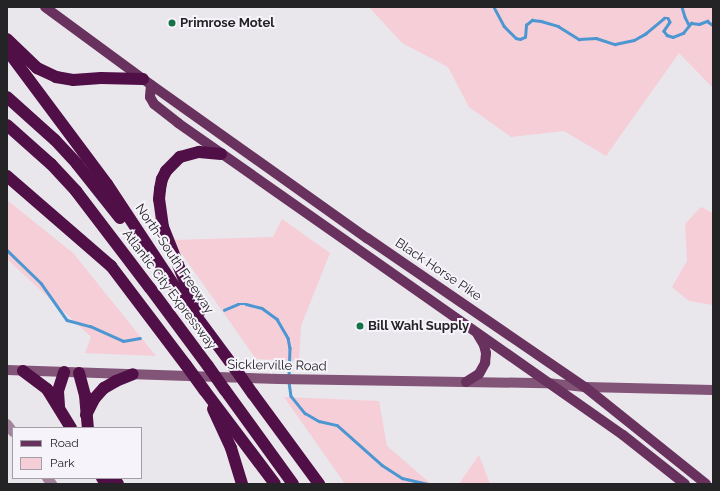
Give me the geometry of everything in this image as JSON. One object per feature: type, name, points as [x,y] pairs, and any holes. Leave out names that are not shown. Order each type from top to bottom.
[{"type":"highway","points":[[7,39],[37,68],[56,77],[73,80],[101,78],[147,82]]},
{"type":"highway","name":"North-South Freeway","points":[[7,50],[107,184],[179,293],[318,484]]},
{"type":"highway","name":"Atlantic City Expressway","points":[[7,97],[36,121],[77,164],[179,293]]},
{"type":"highway","name":"Atlantic City Expressway","points":[[7,125],[51,164],[76,191],[150,288],[294,484]]},
{"type":"highway","points":[[221,154],[199,152],[180,157],[166,170],[162,179],[159,199],[163,227],[185,282],[198,308],[236,370]]},
{"type":"highway","points":[[7,176],[54,215],[111,266],[275,484]]},
{"type":"highway","points":[[7,187],[54,215]]},
{"type":"highway","points":[[23,371],[47,389],[70,427]]},
{"type":"highway","points":[[59,407],[58,391],[64,372]]},
{"type":"highway","points":[[80,373],[85,395],[88,427]]},
{"type":"highway","points":[[86,415],[94,399],[104,388],[133,374]]},
{"type":"highway","points":[[205,391],[231,448],[242,484]]},
{"type":"main road","name":"Black Horse Pike","points":[[44,7],[367,238],[585,387],[706,484]]},
{"type":"main road","points":[[147,82],[150,97],[154,104],[221,154],[629,439],[685,484]]},
{"type":"main road","points":[[258,179],[268,167]]},
{"type":"main road","points":[[358,250],[367,238]]},
{"type":"main road","points":[[466,382],[479,374],[485,363],[486,353],[484,345],[475,332]]},
{"type":"main road","name":"Sicklerville Road","points":[[7,370],[290,379],[547,383],[585,387],[713,390]]},
{"type":"green space","points":[[369,7],[713,7],[713,88],[679,53],[606,156],[564,131],[511,137],[469,107],[448,67],[402,43]]},
{"type":"green space","points":[[7,200],[73,253],[156,356],[85,353],[91,337],[7,259]]},
{"type":"green space","points":[[701,207],[713,213],[713,305],[689,301],[672,287],[687,261],[685,224]]},
{"type":"green space","points":[[282,219],[330,253],[301,326],[299,361],[256,359],[172,240],[273,237]]},
{"type":"green space","points":[[284,397],[379,401],[387,446],[430,483],[435,484],[345,484]]},
{"type":"green space","points":[[479,455],[490,484],[459,484]]},
{"type":"waterway","points":[[494,7],[504,26],[516,38],[520,39],[525,37],[526,25],[532,20],[558,26],[579,39],[596,38],[615,44],[634,40],[645,34],[664,18],[668,18],[670,22],[664,31],[667,35],[673,37],[683,33],[691,23],[699,24],[707,21],[713,25]]},
{"type":"waterway","points":[[682,7],[689,25]]},
{"type":"waterway","points":[[7,250],[41,283],[67,320],[90,326],[123,341],[140,338]]},
{"type":"waterway","points":[[224,310],[238,304],[246,304],[262,308],[277,319],[288,338],[290,348],[289,377]]},
{"type":"waterway","points":[[289,382],[291,396],[305,413],[319,421],[337,425],[382,465],[402,478],[427,484]]},
{"type":"place","name":"Primrose Motel","points":[[172,23]]},
{"type":"place","name":"Bill Wahl Supply","points":[[360,326]]}]
